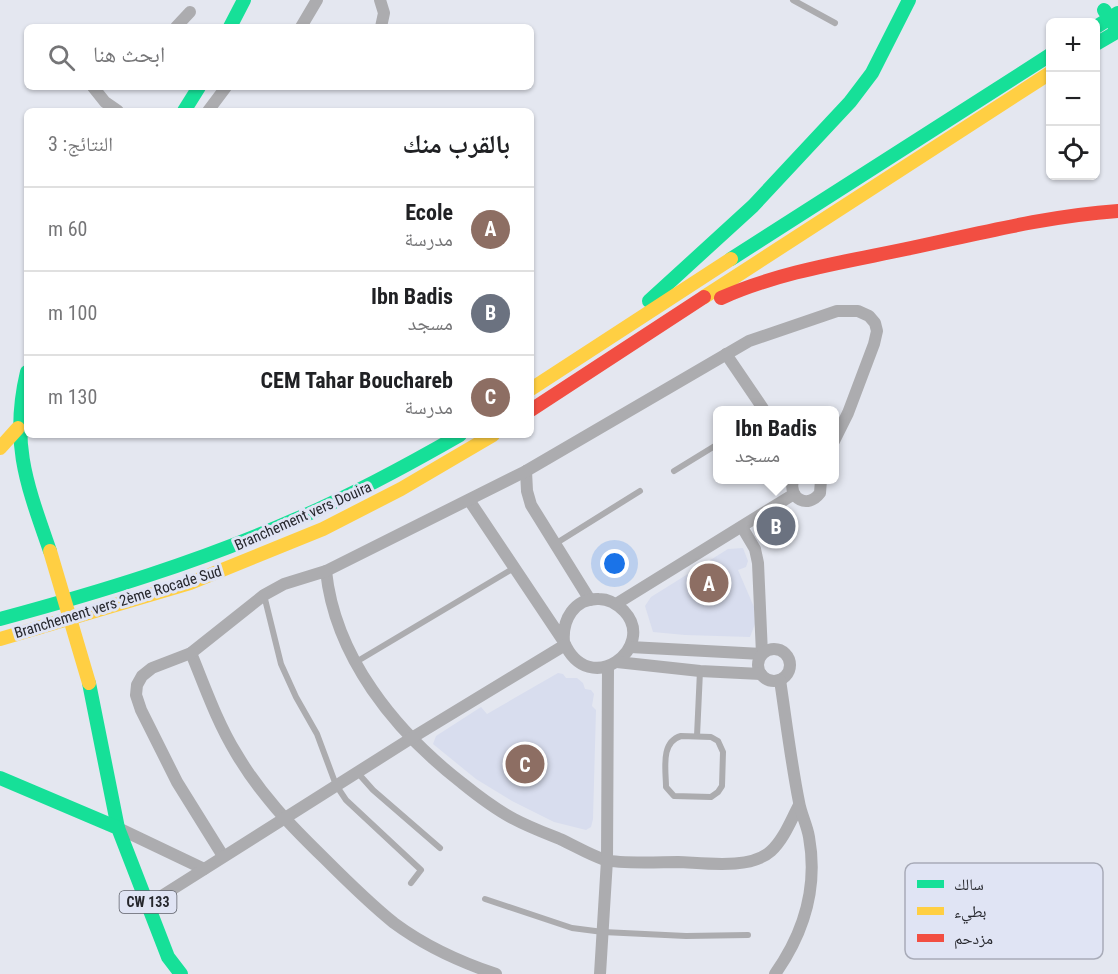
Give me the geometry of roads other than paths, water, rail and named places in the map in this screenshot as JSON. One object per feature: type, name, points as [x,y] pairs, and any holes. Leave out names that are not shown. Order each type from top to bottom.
[{"type":"main road","points":[[232,24],[244,0]]},
{"type":"main road","points":[[612,335],[753,206],[850,102],[872,73],[909,0]]},
{"type":"main road","points":[[1100,41],[1118,31],[1107,8]]},
{"type":"main road","points":[[534,387],[1046,58]]},
{"type":"main road","points":[[534,408],[1046,76]]},
{"type":"main road","points":[[185,108],[194,90]]},
{"type":"main road","points":[[617,354],[716,300],[753,284],[805,270],[1031,222],[1078,214],[1118,211]]},
{"type":"main road","name":"CW 133","points":[[24,384],[20,399],[18,428],[23,472],[50,551],[89,683],[118,828],[168,957],[181,974]]},
{"type":"main road","points":[[0,448],[18,428]]},
{"type":"main road","name":"Branchement vers Douira","points":[[0,619],[111,588],[229,548],[297,521],[377,483],[455,438]]},
{"type":"main road","name":"Branchement vers 2ème Rocade Sud","points":[[0,639],[190,583],[260,555],[323,529],[401,489],[488,438]]},
{"type":"main road","points":[[0,778],[118,828]]},
{"type":"street","points":[[303,24],[317,0]]},
{"type":"street","points":[[380,0],[384,13],[382,24]]},
{"type":"street","points":[[179,24],[190,12]]},
{"type":"street","points":[[95,90],[105,102],[114,108]]},
{"type":"street","points":[[210,108],[224,90]]},
{"type":"street","points":[[223,856],[156,744],[136,694],[137,685],[142,676],[152,668],[191,653],[264,595],[284,584],[326,571],[526,471],[749,341],[837,311],[858,311],[869,316],[875,323],[877,331],[874,345],[839,431]]},
{"type":"street","points":[[726,354],[761,406]]},
{"type":"street","points":[[526,471],[527,491],[531,505],[590,600]]},
{"type":"street","points":[[791,484],[794,494],[802,501],[813,500],[820,493],[821,484]]},
{"type":"street","points":[[616,604],[794,494]]},
{"type":"street","points":[[470,500],[565,644]]},
{"type":"street","points":[[742,527],[755,549],[758,563],[762,654],[758,664],[761,674]]},
{"type":"street","points":[[326,571],[328,595],[339,624],[356,662],[382,706],[410,739],[446,771],[513,819],[607,860],[725,863],[762,858],[783,836],[799,805]]},
{"type":"street","points":[[600,974],[607,860],[613,665],[630,647],[633,635],[631,623],[625,612],[608,600],[590,600],[579,604],[565,620],[563,631],[568,652],[576,661],[586,666],[597,668],[613,665],[761,674],[769,680],[780,680],[790,668],[786,653],[776,649],[762,654],[630,647]]},
{"type":"street","points":[[149,904],[283,818],[565,644]]},
{"type":"street","points":[[191,653],[215,714],[236,753],[265,797],[283,818],[395,924],[461,962],[496,974]]},
{"type":"street","points":[[775,974],[802,927],[811,896],[813,860],[809,833],[799,805],[780,680]]},
{"type":"street","points":[[118,828],[204,869]]},
{"type":"lane","points":[[793,0],[835,23]]},
{"type":"lane","points":[[674,471],[713,447]]},
{"type":"lane","points":[[555,544],[640,491]]},
{"type":"lane","points":[[356,662],[515,567]]},
{"type":"lane","points":[[264,595],[281,664],[296,698],[317,734],[336,785],[346,800],[421,870],[411,883]]},
{"type":"lane","points":[[697,736],[700,671]]},
{"type":"lane","points":[[697,736],[711,737],[722,746],[722,786],[711,797],[674,796],[666,787],[666,751],[669,743],[675,738],[697,736]]},
{"type":"lane","points":[[357,772],[373,790],[440,848]]},
{"type":"lane","points":[[485,899],[572,928],[603,932],[686,936],[748,935]]},
{"type":"place","name":"Ibn Badis","points":[[776,526]]},
{"type":"place","name":"Ecole","points":[[709,583]]},
{"type":"place","name":"CEM Tahar Bouchareb","points":[[525,764]]}]
